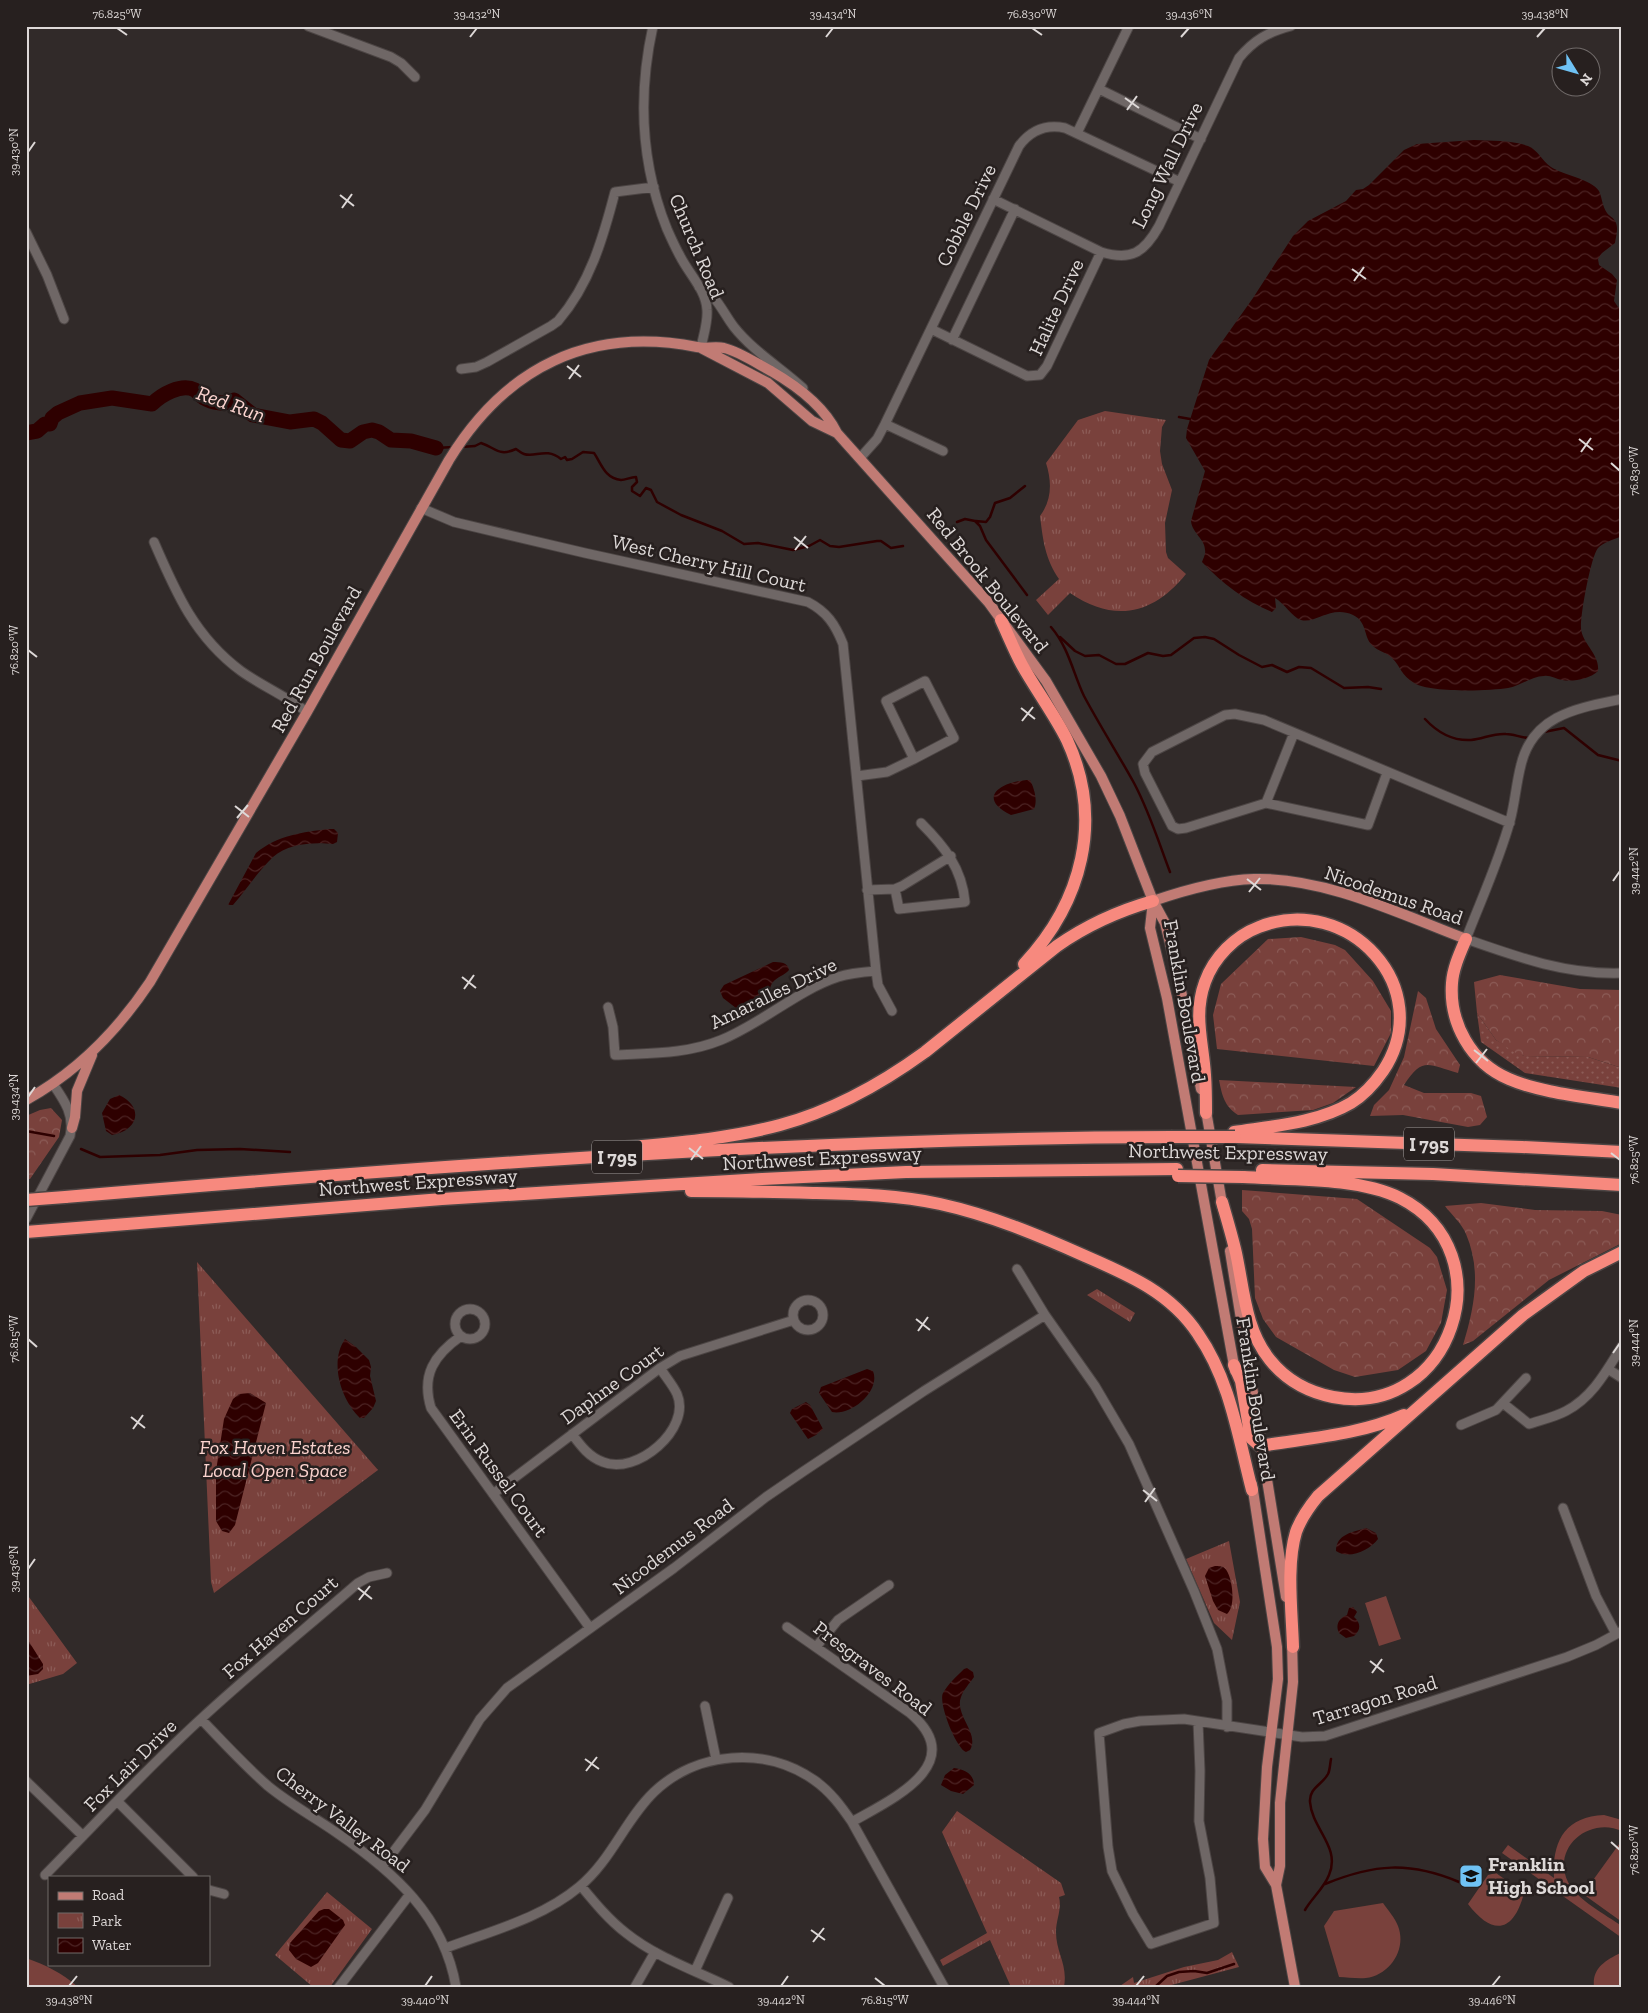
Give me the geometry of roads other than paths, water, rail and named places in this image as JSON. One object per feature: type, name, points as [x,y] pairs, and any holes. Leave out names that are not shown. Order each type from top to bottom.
[{"type":"highway","points":[[983,1004],[1036,951],[1058,921],[1074,885],[1084,836],[1084,802],[1072,755],[1054,718],[1022,665],[1002,620]]},
{"type":"highway","points":[[439,1167],[725,1137],[781,1125],[830,1107],[881,1081],[925,1052],[983,1004],[1077,932],[1116,913],[1153,901]]},
{"type":"highway","points":[[1206,1113],[1205,1075],[1198,1023],[1199,1007],[1206,980],[1221,955],[1243,934],[1272,922],[1287,919],[1319,921],[1344,930],[1367,945],[1382,962],[1397,996],[1399,1026],[1394,1048],[1385,1067],[1370,1088],[1361,1096],[1338,1109],[1292,1124],[1235,1135]]},
{"type":"highway","points":[[1466,939],[1452,982],[1453,1010],[1463,1037],[1479,1059],[1497,1073],[1520,1083],[1622,1103]]},
{"type":"highway","name":"Northwest Expressway","points":[[26,1200],[439,1167],[759,1148],[1047,1138],[1171,1138],[1235,1135],[1522,1146],[1622,1152]]},
{"type":"highway","name":"Northwest Expressway","points":[[26,1232],[544,1191],[896,1172],[1433,1174],[1622,1185]]},
{"type":"highway","points":[[1222,1202],[1236,1253],[1245,1304],[1252,1328],[1268,1358],[1278,1370],[1293,1381],[1321,1394],[1336,1398],[1352,1399],[1372,1397],[1390,1392],[1405,1385],[1429,1365],[1448,1338],[1454,1323],[1458,1291],[1452,1257],[1445,1240],[1425,1216],[1414,1206],[1399,1198],[1362,1186],[1242,1173]]},
{"type":"highway","points":[[544,1191],[638,1193],[733,1191],[861,1194],[905,1198],[970,1211],[1052,1241],[1142,1282],[1167,1299],[1191,1324],[1209,1352],[1224,1383],[1235,1418],[1252,1490]]},
{"type":"highway","points":[[1293,1647],[1293,1542],[1302,1520],[1318,1496],[1530,1310],[1584,1271],[1622,1252]]},
{"type":"highway","points":[[1234,1365],[1241,1381],[1252,1440],[1260,1446],[1354,1430],[1393,1419],[1416,1409]]},
{"type":"main road","name":"Red Run Boulevard","points":[[26,1100],[53,1084],[94,1050],[124,1018],[150,982],[307,712],[461,439],[481,414],[507,390],[540,368],[572,354],[602,346],[644,341],[682,344],[700,348],[722,348],[759,364],[792,385],[831,420],[837,433]]},
{"type":"main road","name":"Red Run Boulevard","points":[[700,348],[768,383],[812,421],[837,433]]},
{"type":"main road","name":"Red Brook Boulevard","points":[[837,433],[989,603],[1046,681],[1101,776],[1120,816],[1153,901]]},
{"type":"main road","name":"Nicodemus Road","points":[[1153,901],[1215,884],[1252,879],[1282,880],[1306,883],[1331,890],[1466,939]]},
{"type":"main road","name":"Franklin Boulevard","points":[[1153,901],[1165,923],[1177,971],[1206,1113],[1293,1647],[1293,1682],[1280,1803],[1280,1866],[1276,1885]]},
{"type":"main road","name":"Franklin Boulevard","points":[[1153,901],[1150,928],[1167,998],[1234,1365],[1277,1647],[1278,1679],[1264,1801],[1263,1839],[1265,1867],[1276,1885],[1295,1987]]},
{"type":"main road","points":[[72,1128],[77,1091],[94,1050]]},
{"type":"street","points":[[308,26],[392,56],[415,77]]},
{"type":"street","name":"Church Road","points":[[653,26],[645,69],[643,97],[645,139],[654,187],[667,229],[680,257],[704,297],[707,312],[700,348]]},
{"type":"street","points":[[1077,133],[1129,26]]},
{"type":"street","name":"Long Wall Drive","points":[[994,199],[1102,252],[1128,256],[1138,252],[1146,246],[1159,226],[1239,58],[1258,39],[1269,33],[1291,26]]},
{"type":"street","points":[[1099,89],[1201,139]]},
{"type":"street","name":"Cobble Drive","points":[[860,458],[877,439],[885,424],[1019,146],[1033,132],[1048,127],[1057,127],[1077,133],[1180,182]]},
{"type":"street","name":"Church Road","points":[[461,370],[476,367],[487,362],[558,321],[592,267],[602,243],[615,192],[654,187]]},
{"type":"street","points":[[952,340],[1015,209]]},
{"type":"street","points":[[26,232],[47,275],[64,319]]},
{"type":"street","name":"Halite Drive","points":[[931,329],[1027,376],[1040,375],[1047,366],[1102,252]]},
{"type":"street","points":[[699,287],[708,290],[735,328],[807,391],[831,420]]},
{"type":"street","points":[[885,424],[943,451]]},
{"type":"street","name":"West Cherry Hill Court","points":[[421,508],[454,522],[808,602],[820,608],[833,623],[843,644],[849,712],[858,776],[867,890],[876,971],[878,985],[892,1011]]},
{"type":"street","points":[[154,542],[184,607],[206,638],[243,672],[307,712]]},
{"type":"street","points":[[858,776],[887,772],[914,759],[954,738],[925,681],[886,702],[914,759]]},
{"type":"street","points":[[1466,939],[1510,823],[1516,801],[1521,765],[1529,746],[1536,736],[1554,719],[1575,708],[1622,699]]},
{"type":"street","points":[[1387,773],[1368,824],[1266,803],[1178,829],[1172,826],[1145,773],[1143,764],[1152,752],[1225,715],[1235,714],[1294,733],[1510,823]]},
{"type":"street","points":[[1266,803],[1294,733]]},
{"type":"street","points":[[895,889],[899,909],[965,902],[962,880],[950,856],[942,844],[922,823]]},
{"type":"street","points":[[867,890],[895,889],[913,880],[950,856]]},
{"type":"street","name":"Nicodemus Road","points":[[1466,939],[1548,966],[1595,973],[1622,973]]},
{"type":"street","name":"Amaralles Drive","points":[[608,1007],[613,1027],[616,1055],[680,1051],[719,1041],[735,1034],[823,983],[852,973],[876,971]]},
{"type":"street","points":[[26,1219],[66,1146],[72,1128],[68,1107],[53,1084]]},
{"type":"street","points":[[1017,1269],[1045,1315],[1114,1416],[1128,1444],[1194,1591],[1217,1648],[1227,1701],[1227,1727]]},
{"type":"street","name":"Nicodemus Road","points":[[382,1867],[425,1810],[480,1719],[494,1700],[525,1674],[674,1568],[766,1497],[924,1391],[1045,1315]]},
{"type":"street","name":"Daphne Court","points":[[493,1494],[660,1368],[680,1356],[794,1320]]},
{"type":"street","name":"Erin Russel Court","points":[[461,1336],[448,1346],[433,1363],[427,1381],[427,1395],[431,1408],[439,1422],[590,1628]]},
{"type":"street","points":[[1504,1404],[1529,1424],[1566,1411],[1592,1392],[1622,1346]]},
{"type":"street","points":[[572,1434],[592,1456],[605,1463],[619,1465],[639,1460],[663,1442],[672,1430],[678,1417],[677,1394],[660,1368]]},
{"type":"street","points":[[1608,1369],[1622,1378]]},
{"type":"street","points":[[1461,1425],[1483,1417],[1504,1404],[1526,1378]]},
{"type":"street","points":[[1563,1508],[1596,1596],[1619,1633]]},
{"type":"street","name":"Fox Haven Court","points":[[202,1719],[358,1583],[369,1577],[387,1573]]},
{"type":"street","points":[[816,1647],[838,1620],[889,1586]]},
{"type":"street","name":"Presgraves Road","points":[[787,1627],[915,1717],[926,1728],[932,1746],[929,1764],[921,1778],[898,1795],[852,1822]]},
{"type":"street","name":"Tarragon Road","points":[[1198,1722],[1200,1770],[1199,1822],[1210,1878],[1214,1922],[1151,1944],[1133,1914],[1112,1871],[1108,1847],[1099,1733],[1124,1724],[1140,1721],[1184,1719],[1227,1727],[1314,1738],[1344,1731],[1567,1657],[1619,1633]]},
{"type":"street","points":[[704,1706],[716,1759]]},
{"type":"street","name":"Fox Lair Drive","points":[[45,1875],[116,1801],[202,1719]]},
{"type":"street","name":"Cherry Valley Road","points":[[202,1719],[244,1764],[269,1786],[363,1851],[410,1894],[430,1918],[446,1948],[456,1987]]},
{"type":"street","points":[[446,1948],[548,1908],[580,1886],[605,1859],[640,1807],[654,1792],[682,1772],[716,1759],[752,1757],[783,1764],[800,1771],[827,1790],[852,1822],[944,1987]]},
{"type":"street","name":"Fox Lair Drive","points":[[26,1781],[83,1836]]},
{"type":"street","points":[[116,1801],[192,1876]]},
{"type":"street","points":[[580,1886],[615,1924],[655,1952],[729,1987]]},
{"type":"street","points":[[210,1890],[224,1894]]},
{"type":"street","points":[[339,1987],[410,1894]]},
{"type":"street","points":[[695,1970],[728,1898]]},
{"type":"street","points":[[634,1987],[655,1952]]},
{"type":"water","points":[[1474,140],[1508,142],[1528,146],[1551,167],[1590,183],[1595,187],[1599,191],[1605,210],[1616,223],[1615,243],[1602,253],[1598,259],[1599,265],[1617,280],[1614,301],[1622,309],[1622,536],[1598,548],[1589,574],[1581,628],[1584,639],[1594,654],[1598,665],[1598,671],[1595,674],[1586,678],[1566,681],[1544,676],[1508,688],[1446,690],[1422,686],[1410,680],[1392,658],[1370,643],[1361,622],[1353,615],[1338,612],[1312,620],[1301,620],[1275,598],[1276,608],[1272,612],[1234,591],[1202,562],[1205,553],[1204,546],[1191,521],[1205,471],[1186,438],[1187,429],[1209,360],[1253,298],[1293,236],[1308,221],[1346,201],[1356,190],[1363,189],[1369,185],[1404,150],[1417,144]]},
{"type":"water","points":[[1030,780],[1036,798],[1034,809],[1011,815],[1000,808],[995,802],[994,796],[1003,786]]},
{"type":"water","points":[[334,829],[338,833],[337,842],[333,844],[302,844],[279,852],[263,867],[233,905],[228,905],[256,853],[282,838],[300,833]]},
{"type":"water","points":[[773,962],[785,964],[789,970],[773,982],[765,996],[736,1008],[723,998],[720,991],[724,985]]},
{"type":"water","points":[[119,1095],[132,1106],[135,1118],[128,1128],[112,1135],[106,1131],[102,1113],[110,1099]]},
{"type":"water","points":[[345,1339],[369,1360],[371,1367],[370,1376],[376,1401],[373,1408],[364,1418],[360,1418],[347,1401],[339,1380],[338,1359],[340,1348]]},
{"type":"water","points":[[867,1369],[873,1371],[874,1379],[869,1394],[848,1410],[832,1412],[819,1393],[821,1387]]},
{"type":"water","points":[[250,1393],[266,1403],[235,1525],[229,1533],[222,1531],[216,1521],[216,1471],[224,1419],[233,1399],[239,1394]]},
{"type":"water","points":[[806,1402],[810,1405],[823,1429],[808,1439],[790,1413],[792,1409]]},
{"type":"water","points":[[1366,1528],[1376,1533],[1378,1539],[1370,1547],[1353,1554],[1341,1554],[1336,1551],[1342,1537]]},
{"type":"water","points":[[1215,1566],[1226,1570],[1231,1582],[1233,1597],[1227,1614],[1218,1610],[1205,1576],[1209,1568]]},
{"type":"water","points":[[1353,1607],[1357,1612],[1354,1617],[1359,1624],[1359,1629],[1354,1636],[1346,1638],[1339,1633],[1338,1625],[1340,1620],[1347,1615],[1349,1608]]},
{"type":"water","points":[[26,1637],[43,1664],[43,1669],[38,1674],[26,1676]]},
{"type":"water","points":[[967,1668],[973,1672],[974,1677],[963,1692],[960,1704],[963,1717],[972,1737],[970,1750],[966,1752],[957,1742],[949,1725],[942,1698],[947,1686]]},
{"type":"water","points":[[954,1768],[968,1773],[974,1781],[974,1785],[963,1794],[951,1791],[941,1785],[945,1775]]},
{"type":"water","points":[[329,1909],[343,1920],[345,1925],[318,1963],[311,1967],[296,1959],[289,1950],[290,1943],[319,1911]]},
{"type":"waterway","name":"Red Run","points":[[26,433],[37,431],[45,424],[50,424],[52,418],[58,413],[80,403],[112,398],[152,404],[172,391],[190,388],[207,400],[223,403],[234,400],[253,415],[290,422],[314,419],[322,423],[341,440],[350,441],[363,432],[372,430],[391,440],[411,441],[436,448]]},
{"type":"waterway","points":[[1179,417],[1190,419]]},
{"type":"waterway","points":[[461,447],[475,446],[481,443],[501,452],[516,449],[528,455],[546,453],[561,459],[565,457],[567,460],[583,452],[594,453],[604,470],[611,477],[621,480],[636,477],[637,482],[632,487],[632,491],[640,496],[646,488],[651,490],[657,502],[681,515],[722,531],[744,544],[758,543],[793,550],[809,546],[820,540],[830,546],[839,547],[877,541],[881,541],[891,548],[903,546]]},
{"type":"waterway","points":[[436,448],[453,447]]},
{"type":"waterway","points":[[976,521],[986,522],[995,503],[1010,498],[1025,486]]},
{"type":"waterway","points":[[957,522],[965,519],[975,521],[980,526],[986,540],[1027,595]]},
{"type":"waterway","points":[[1051,627],[1062,643],[1084,696],[1139,794],[1154,827],[1170,872]]},
{"type":"waterway","points":[[1060,637],[1075,651],[1085,656],[1099,655],[1116,664],[1125,664],[1148,653],[1163,656],[1171,655],[1194,638],[1205,637],[1214,639],[1262,667],[1272,665],[1287,672],[1299,667],[1311,668],[1344,688],[1368,687],[1381,689]]},
{"type":"waterway","points":[[1425,719],[1440,732],[1458,739],[1471,740],[1501,734],[1530,738]]},
{"type":"waterway","points":[[1544,732],[1564,728],[1598,755],[1622,761]]},
{"type":"waterway","points":[[26,1131],[54,1136]]},
{"type":"waterway","points":[[81,1149],[100,1157],[160,1155],[197,1150],[240,1149],[290,1152]]},
{"type":"waterway","points":[[1305,1910],[1327,1880],[1332,1865],[1329,1847],[1312,1812],[1310,1802],[1312,1793],[1328,1774],[1331,1759]]},
{"type":"waterway","points":[[1325,1884],[1360,1872],[1392,1868],[1424,1871],[1459,1882]]},
{"type":"waterway","points":[[1155,1987],[1167,1976],[1179,1972],[1194,1971],[1207,1973],[1234,1964]]},
{"type":"place","name":"Franklin High School","points":[[1471,1876]]},
{"type":"park label","name":"Fox Haven Estates Local Open Space","points":[[275,1458]]}]
